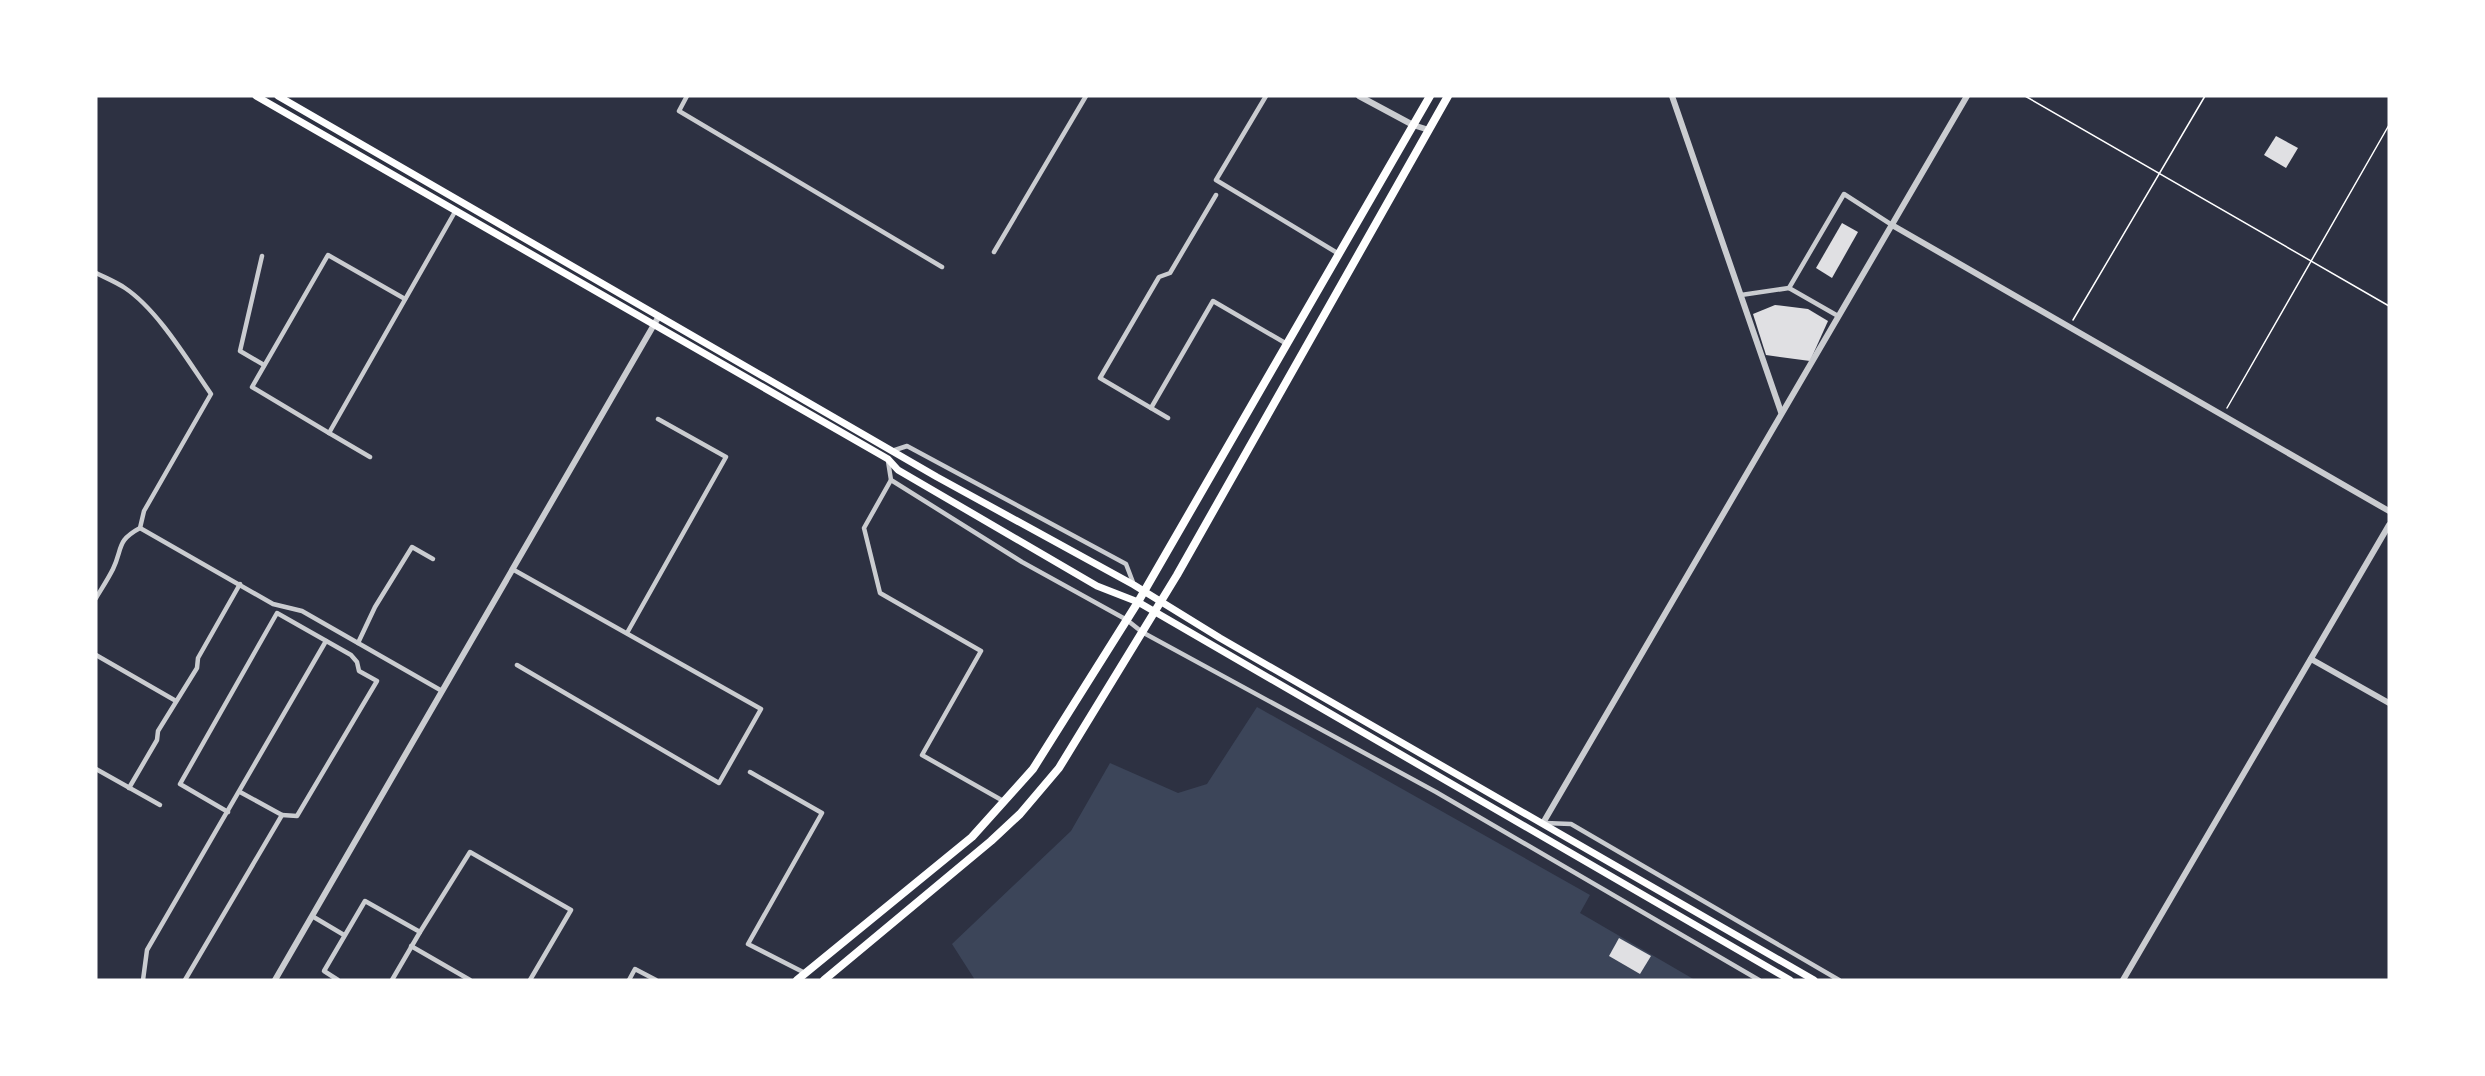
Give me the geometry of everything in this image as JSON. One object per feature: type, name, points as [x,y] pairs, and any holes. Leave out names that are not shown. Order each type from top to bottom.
[{"type":"main road","points":[[256,96],[888,459],[898,470],[1097,586],[1138,603],[1790,980]]},
{"type":"main road","points":[[278,96],[892,451],[1134,585],[1814,980]]},
{"type":"main road","points":[[797,980],[972,837],[1005,802],[1042,756],[1138,603],[1430,96]]},
{"type":"main road","points":[[824,980],[991,842],[1020,814],[1065,759],[1212,514],[1448,96]]},
{"type":"street","points":[[291,103],[295,96]]},
{"type":"street","points":[[687,96],[679,111],[942,267]]},
{"type":"street","points":[[994,252],[1086,96]]},
{"type":"street","points":[[1266,96],[1216,180],[1339,254]]},
{"type":"street","points":[[1359,96],[1413,125],[1429,130]]},
{"type":"street","points":[[1672,96],[1781,412]]},
{"type":"street","points":[[1839,980],[1571,824],[1543,823],[1967,96]]},
{"type":"street","points":[[1790,288],[1844,194],[1892,225],[2389,512]]},
{"type":"street","points":[[1168,418],[1100,378],[1159,277],[1170,273],[1216,195]]},
{"type":"street","points":[[329,433],[456,210]]},
{"type":"street","points":[[370,457],[252,387],[328,255],[405,299]]},
{"type":"street","points":[[262,256],[240,351],[264,365]]},
{"type":"street","points":[[96,273],[126,289],[145,306],[173,339],[211,394],[144,511],[140,528],[127,535],[117,552],[114,567],[96,598]]},
{"type":"street","points":[[1741,295],[1790,288],[1838,316]]},
{"type":"street","points":[[1151,408],[1213,301],[1287,344]]},
{"type":"street","points":[[275,980],[659,316]]},
{"type":"street","points":[[627,633],[726,458],[658,419]]},
{"type":"street","points":[[892,451],[907,446],[1126,564],[1134,585]]},
{"type":"street","points":[[888,459],[891,480],[864,528],[880,593],[981,651],[922,755],[1005,802]]},
{"type":"street","points":[[891,480],[1022,562],[1127,620],[1142,632],[1436,792],[1759,980]]},
{"type":"street","points":[[2123,980],[2389,525]]},
{"type":"street","points":[[140,528],[273,604],[302,611],[442,691]]},
{"type":"street","points":[[358,643],[375,607],[412,547],[433,559]]},
{"type":"street","points":[[514,570],[761,710],[719,783],[517,664]]},
{"type":"street","points":[[129,788],[240,584]]},
{"type":"street","points":[[228,812],[180,784],[277,613],[351,655],[357,662],[359,670],[377,681],[297,816],[282,815],[240,792]]},
{"type":"street","points":[[143,980],[147,950],[326,641]]},
{"type":"street","points":[[96,655],[176,701]]},
{"type":"street","points":[[2312,659],[2389,703]]},
{"type":"street","points":[[96,769],[160,805]]},
{"type":"street","points":[[750,772],[822,813],[748,944],[805,973]]},
{"type":"street","points":[[185,980],[282,815]]},
{"type":"street","points":[[392,980],[470,852],[571,910],[530,980]]},
{"type":"street","points":[[338,980],[324,971],[365,901],[420,932]]},
{"type":"street","points":[[312,916],[344,935]]},
{"type":"street","points":[[411,946],[470,980]]},
{"type":"street","points":[[629,980],[636,969],[656,980]]},
{"type":"path","points":[[2025,96],[2389,306]]},
{"type":"path","points":[[2069,327],[2205,96]]},
{"type":"path","points":[[2223,416],[2389,125]]},
{"type":"shaded area","points":[[1257,707],[1590,895],[1580,913],[1695,980],[975,980],[952,944],[1071,831],[1110,763],[1178,793],[1207,784]]},
{"type":"building","points":[[2276,136],[2298,148],[2286,168],[2264,155]]},
{"type":"building","points":[[1842,223],[1858,232],[1832,278],[1816,268]]},
{"type":"building","points":[[1775,305],[1808,309],[1828,321],[1810,361],[1766,355],[1753,314]]},
{"type":"building","points":[[1619,938],[1651,956],[1640,974],[1609,956]]}]
